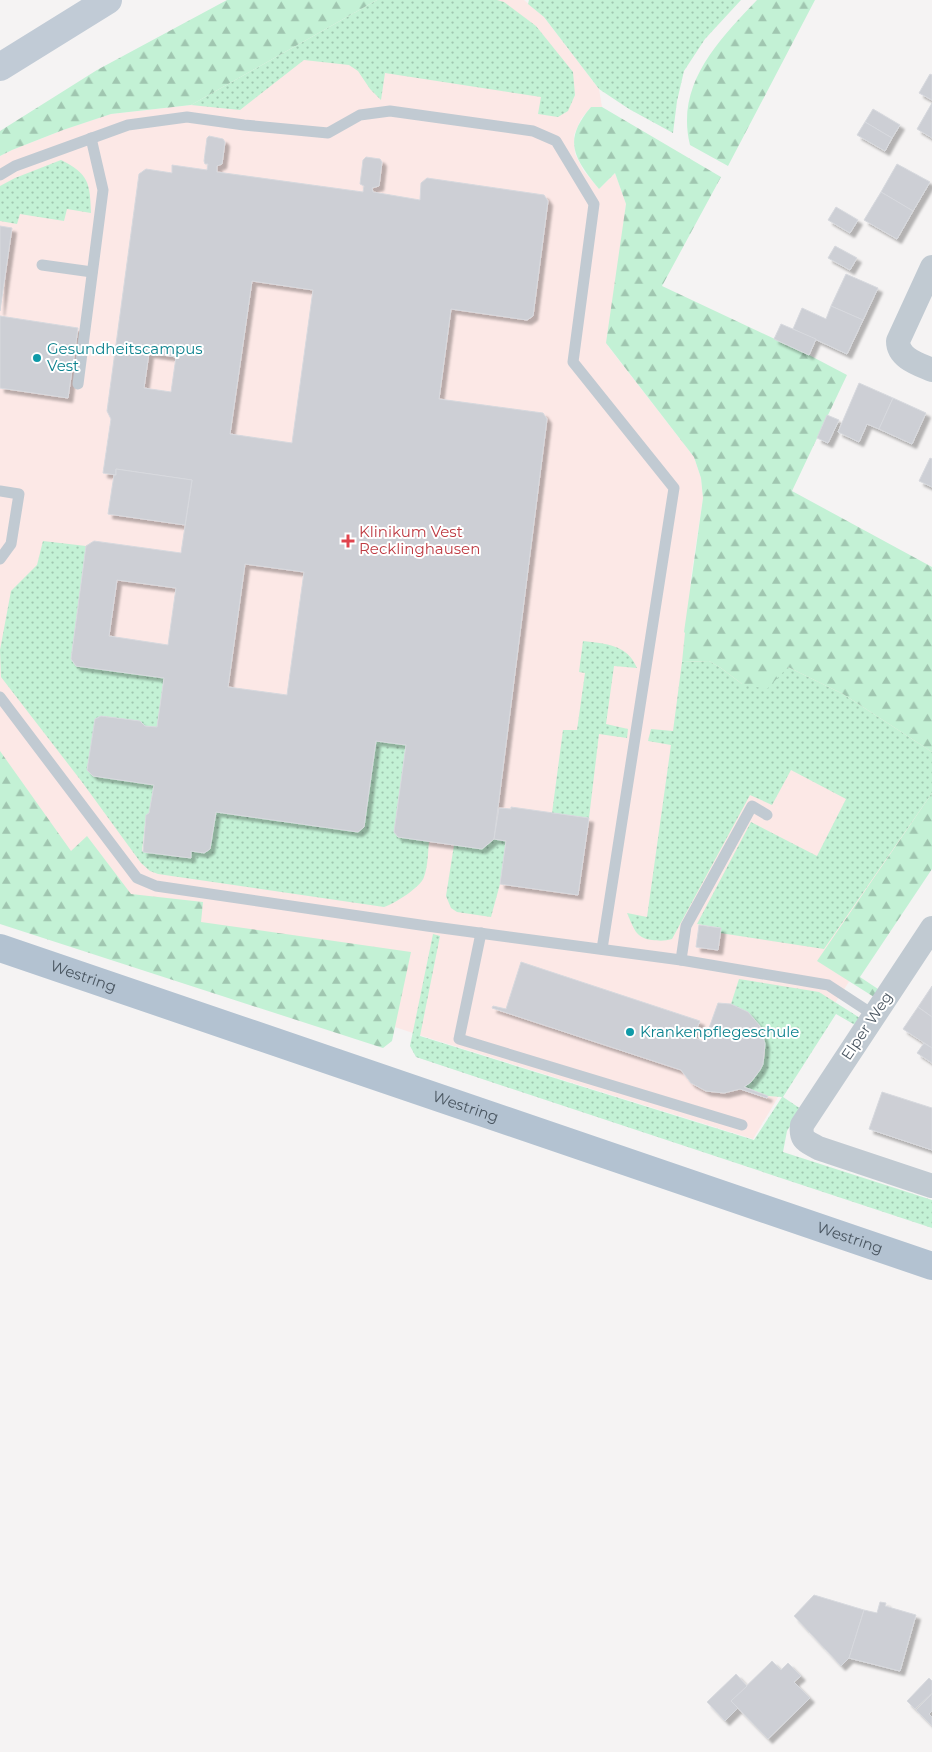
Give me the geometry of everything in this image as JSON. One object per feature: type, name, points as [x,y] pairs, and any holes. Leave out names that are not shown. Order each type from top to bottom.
[{"type":"main road","points":[[0,67],[108,0]]},
{"type":"main road","name":"Westring","points":[[0,948],[932,1266]]},
{"type":"street","points":[[932,267],[899,336],[898,347],[904,356],[932,370]]},
{"type":"street","name":"Elper Weg","points":[[932,928],[802,1124],[801,1134],[805,1140],[818,1148],[932,1186]]},
{"type":"lane","points":[[0,175],[14,166],[128,125],[187,117],[244,125],[328,133],[360,115],[390,111],[533,131],[556,142],[594,204],[573,362],[674,488],[602,949]]},
{"type":"lane","points":[[78,384],[103,190],[92,138]]},
{"type":"lane","points":[[42,264],[92,272]]},
{"type":"lane","points":[[0,491],[19,494],[11,544],[0,559]]},
{"type":"lane","points":[[0,697],[138,878],[156,886],[681,960],[828,985],[874,1015]]},
{"type":"lane","points":[[681,960],[686,926],[752,806],[767,815]]},
{"type":"lane","points":[[481,933],[459,1039],[742,1125]]},
{"type":"shaded area","name":"Klinikum Vest Recklinghausen","points":[[377,0],[524,0],[544,17],[599,89],[602,107],[591,107],[581,119],[574,135],[575,154],[583,170],[599,189],[615,173],[626,204],[608,346],[694,457],[701,478],[703,498],[690,584],[932,727],[932,853],[832,1008],[753,1139],[419,1035],[0,897],[0,156],[63,130],[111,114],[191,105]]},
{"type":"green space","points":[[227,0],[377,0],[191,105],[111,114],[63,130],[0,156],[0,131],[97,70]]},
{"type":"green space","points":[[377,0],[497,0],[504,2],[536,26],[573,72],[575,95],[568,111],[558,117],[538,114],[541,97],[385,73],[381,100],[370,89],[358,71],[349,65],[304,60],[240,110],[191,105]]},
{"type":"green space","points":[[529,0],[741,0],[705,39],[684,71],[677,101],[673,133],[629,109],[599,89],[544,17],[528,4]]},
{"type":"green space","points":[[757,0],[815,0],[728,166],[690,145],[687,123],[689,102],[695,83],[715,47]]},
{"type":"green space","points":[[591,107],[602,107],[721,177],[662,286],[809,355],[847,375],[792,491],[932,567],[932,752],[843,694],[788,667],[767,689],[742,684],[709,661],[682,662],[684,632],[703,498],[701,478],[694,457],[606,343],[626,204],[615,173],[599,189],[578,158],[574,140],[576,130]]},
{"type":"green space","points":[[61,160],[77,170],[86,180],[90,194],[91,213],[67,209],[64,221],[20,214],[17,224],[0,221],[0,186]]},
{"type":"green space","points":[[43,541],[86,546],[71,659],[76,666],[164,678],[157,727],[145,726],[140,721],[102,716],[96,719],[87,769],[93,776],[154,785],[149,813],[146,815],[142,851],[188,858],[191,858],[191,851],[204,853],[210,849],[216,812],[358,832],[364,827],[376,741],[406,745],[394,832],[398,837],[429,841],[428,859],[422,881],[400,899],[384,907],[158,874],[150,871],[141,863],[82,782],[1,677],[0,650],[11,591],[37,565]]},
{"type":"green space","points":[[583,641],[608,645],[622,650],[633,660],[637,668],[614,666],[606,724],[628,729],[627,738],[599,734],[589,818],[552,813],[563,730],[577,730],[585,673],[579,672]]},
{"type":"green space","points":[[709,661],[742,684],[788,667],[843,694],[932,752],[932,793],[824,949],[720,933],[721,928],[697,924],[751,822],[817,856],[846,799],[791,770],[772,805],[750,795],[672,939],[658,941],[646,939],[638,935],[627,913],[647,917],[671,745],[648,741],[651,729],[673,731],[682,662]]},
{"type":"green space","points":[[0,751],[71,851],[87,836],[131,894],[203,902],[201,922],[411,952],[392,1041],[383,1048],[0,924]]},
{"type":"green space","points":[[932,793],[932,869],[860,977],[878,989],[874,997],[817,961]]},
{"type":"green space","points":[[494,839],[506,841],[500,884],[491,917],[457,912],[451,908],[446,896],[454,845],[482,849]]},
{"type":"green space","points":[[433,934],[440,936],[420,1036],[754,1140],[782,1097],[768,1096],[744,1087],[755,1077],[762,1065],[765,1044],[759,1026],[731,1004],[739,979],[819,992],[860,1018],[855,1025],[836,1014],[783,1097],[801,1109],[787,1131],[783,1152],[932,1200],[932,1228],[416,1057],[410,1046]]},
{"type":"building","points":[[930,74],[932,75],[932,100],[919,93]]},
{"type":"building","points":[[932,103],[932,138],[917,129]]},
{"type":"building","points":[[873,109],[900,125],[892,138],[865,122]]},
{"type":"building","points":[[865,122],[892,138],[885,151],[857,135]]},
{"type":"building","points":[[209,136],[223,139],[225,142],[222,164],[217,166],[217,172],[363,192],[364,186],[360,184],[363,160],[366,157],[380,159],[382,162],[379,186],[372,188],[373,192],[420,200],[421,183],[427,178],[544,195],[548,201],[533,316],[527,320],[451,309],[439,399],[543,413],[547,419],[494,839],[482,849],[398,837],[394,832],[406,745],[376,741],[364,827],[358,832],[216,812],[210,849],[204,853],[191,851],[191,858],[143,852],[146,815],[149,813],[154,785],[93,776],[87,770],[95,719],[101,716],[140,721],[145,726],[157,727],[164,678],[76,666],[71,659],[86,546],[94,541],[181,553],[192,480],[116,469],[116,475],[103,473],[111,419],[107,411],[139,174],[146,169],[172,173],[172,165],[207,170],[208,164],[205,164],[204,161],[207,138]],"holes":[[[252,281],[313,290],[292,443],[230,434]],[[149,353],[176,357],[171,392],[144,388]],[[245,564],[304,572],[287,695],[228,687]],[[117,580],[176,588],[168,645],[109,636]]]},
{"type":"building","points":[[897,164],[930,182],[913,211],[881,192]]},
{"type":"building","points":[[881,192],[913,211],[897,239],[864,220]]},
{"type":"building","points":[[836,207],[858,220],[850,233],[828,220]]},
{"type":"building","points":[[0,226],[12,228],[0,311]]},
{"type":"building","points":[[835,246],[857,258],[850,270],[828,258]]},
{"type":"building","points":[[846,274],[878,288],[863,320],[831,306]]},
{"type":"building","points":[[831,306],[863,320],[847,354],[793,329],[802,308],[826,319]]},
{"type":"building","name":"Gesundheitscampus Vest","points":[[0,316],[78,328],[68,398],[0,388]]},
{"type":"building","points":[[781,324],[816,339],[809,355],[774,339]]},
{"type":"building","points":[[859,383],[893,398],[879,429],[867,424],[859,442],[838,432]]},
{"type":"building","points":[[893,398],[926,413],[912,444],[879,429]]},
{"type":"building","points":[[827,415],[839,420],[828,443],[817,438]]},
{"type":"building","points":[[930,458],[932,459],[932,487],[919,481]]},
{"type":"building","points":[[116,469],[192,480],[185,525],[108,514]]},
{"type":"building","points":[[511,807],[589,818],[578,895],[500,884],[506,841],[494,839],[499,808],[511,809]]},
{"type":"building","points":[[699,925],[721,928],[718,950],[696,947]]},
{"type":"building","name":"Krankenpflegeschule","points":[[521,962],[700,1021],[693,1037],[704,1042],[718,1003],[731,1004],[748,1012],[760,1026],[765,1044],[763,1064],[751,1082],[744,1087],[768,1096],[767,1098],[740,1089],[724,1093],[706,1091],[691,1083],[681,1070],[492,1008],[493,1006],[506,1009]]},
{"type":"building","points":[[932,986],[932,1017],[918,1007]]},
{"type":"building","points":[[918,1007],[932,1017],[932,1048],[903,1029]]},
{"type":"building","points":[[924,1043],[932,1048],[932,1063],[917,1053]]},
{"type":"building","points":[[882,1092],[932,1108],[932,1150],[869,1129]]},
{"type":"building","points":[[814,1595],[864,1610],[849,1658],[841,1666],[794,1616]]},
{"type":"building","points":[[880,1602],[886,1603],[885,1606],[916,1615],[900,1671],[849,1658],[864,1610],[877,1613]]},
{"type":"building","points":[[772,1661],[781,1670],[788,1663],[801,1676],[794,1682],[810,1698],[768,1739],[731,1701]]},
{"type":"building","points":[[736,1674],[747,1686],[731,1701],[738,1708],[725,1721],[707,1702]]},
{"type":"building","points":[[929,1678],[932,1681],[932,1693],[915,1709],[907,1701]]},
{"type":"building","points":[[932,1694],[932,1711],[929,1714],[932,1717],[932,1726],[916,1710]]},
{"type":"place","name":"Gesundheitscampus Vest","points":[[37,358]]},
{"type":"place","name":"Klinikum Vest Recklinghausen","points":[[348,541]]},
{"type":"place","name":"Krankenpflegeschule","points":[[630,1032]]}]
